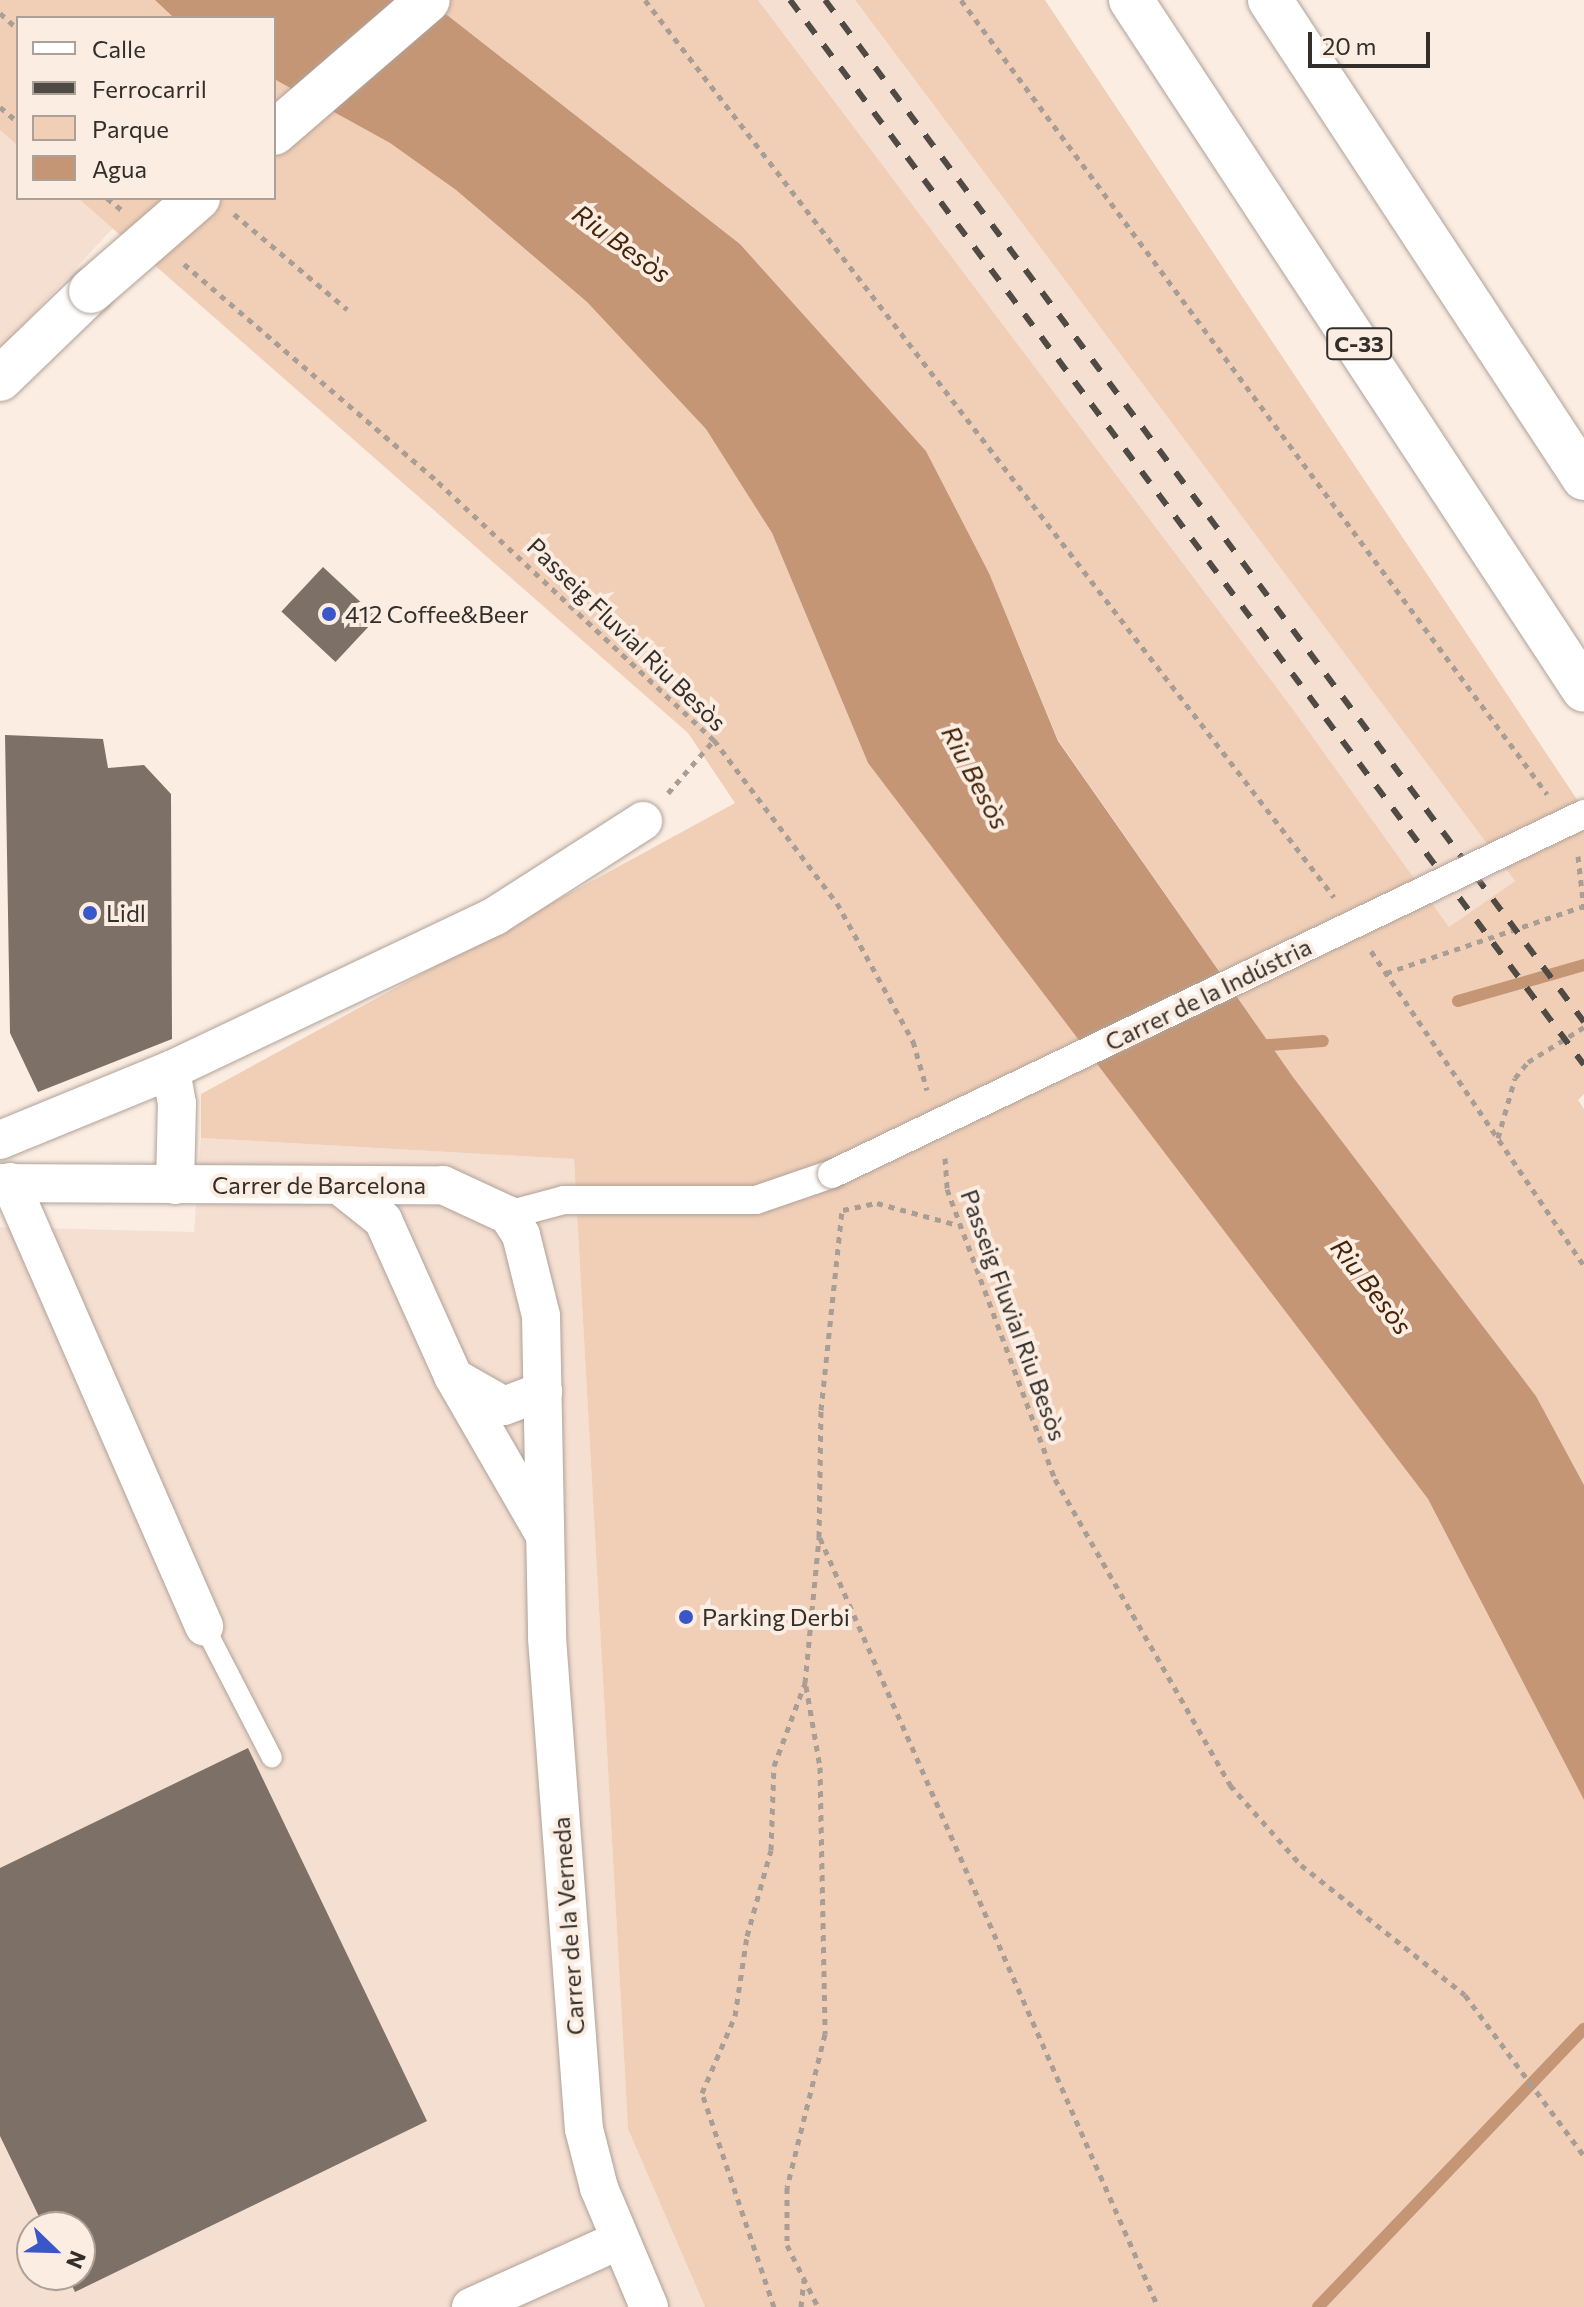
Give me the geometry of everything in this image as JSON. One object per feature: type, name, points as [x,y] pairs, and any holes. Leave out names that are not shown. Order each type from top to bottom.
[{"type":"main road","points":[[276,131],[428,0]]},
{"type":"main road","name":"C-33","points":[[1131,0],[1584,690]]},
{"type":"main road","points":[[1270,0],[1584,478]]},
{"type":"main road","points":[[0,379],[91,291],[213,203]]},
{"type":"street","name":"Carrer de la Indústria","points":[[832,1174],[1584,814]]},
{"type":"street","points":[[0,1140],[171,1070],[495,916],[643,821]]},
{"type":"street","points":[[171,1070],[177,1103],[175,1185]]},
{"type":"street","points":[[508,1215],[564,1200],[756,1200],[832,1174]]},
{"type":"street","points":[[3,1182],[204,1626]]},
{"type":"street","name":"Carrer de Barcelona","points":[[3,1182],[344,1189],[443,1185],[508,1215]]},
{"type":"street","name":"Carrer de la Verneda","points":[[344,1189],[383,1220],[453,1376],[544,1533]]},
{"type":"street","name":"Carrer de la Verneda","points":[[508,1215],[535,1272],[543,1391],[544,1533],[584,2129],[620,2240],[649,2307]]},
{"type":"street","points":[[453,1376],[504,1406],[543,1391]]},
{"type":"street","points":[[471,2307],[620,2240]]},
{"type":"lane","points":[[204,1626],[272,1758]]},
{"type":"path","points":[[645,0],[1341,907]]},
{"type":"path","points":[[961,0],[1554,807]]},
{"type":"path","points":[[0,13],[16,27]]},
{"type":"path","points":[[0,107],[16,120]]},
{"type":"path","points":[[109,200],[131,219]]},
{"type":"path","points":[[213,203],[347,309]]},
{"type":"path","name":"Passeig Fluvial Riu Besòs","points":[[178,260],[438,482],[714,740],[837,903],[913,1041],[929,1098]]},
{"type":"path","points":[[643,821],[714,740]]},
{"type":"path","points":[[1386,973],[1583,908],[1577,849]]},
{"type":"path","points":[[1368,947],[1584,1266]]},
{"type":"path","points":[[1498,1139],[1515,1078],[1528,1062],[1584,1027]]},
{"type":"path","name":"Passeig Fluvial Riu Besòs","points":[[943,1152],[947,1189],[1055,1479],[1230,1785],[1301,1865],[1465,1995],[1584,2156]]},
{"type":"path","points":[[774,2307],[702,2093],[735,2016],[747,1936],[771,1850],[774,1766],[805,1683],[819,1537],[821,1410],[842,1210],[832,1174]]},
{"type":"path","points":[[842,1210],[877,1203],[962,1227]]},
{"type":"path","points":[[819,1537],[1158,2307]]},
{"type":"path","points":[[805,1683],[820,1767],[826,1880],[825,2034],[787,2187],[787,2245],[818,2307]]},
{"type":"path","points":[[801,2307],[804,2279]]},
{"type":"shaded area","points":[[758,0],[855,0],[1515,881],[1449,927],[1292,708]]},
{"type":"shaded area","points":[[0,130],[16,144],[16,200],[80,200],[113,228],[0,350]]},
{"type":"shaded area","points":[[201,1138],[574,1159],[628,2129],[705,2307],[0,2307],[0,1227],[194,1232]]},
{"type":"green space","points":[[0,0],[155,0],[172,16],[16,16],[16,144],[0,130]]},
{"type":"green space","points":[[428,0],[758,0],[1292,708],[1449,927],[1515,881],[855,0],[1045,0],[1584,810],[1584,1094],[1578,1100],[1584,1109],[1584,1485],[1536,1396],[1293,1077],[1058,740],[989,573],[926,451],[740,244]]},
{"type":"green space","points":[[276,80],[390,143],[456,190],[587,302],[707,429],[772,533],[868,763],[1428,1499],[1584,1800],[1584,2307],[705,2307],[628,2129],[574,1159],[201,1138],[201,1094],[735,803],[688,733],[80,200],[276,200]]},
{"type":"water","name":"Riu Besòs","points":[[155,0],[428,0],[740,244],[926,451],[989,573],[1058,741],[1293,1077],[1536,1396],[1584,1485],[1584,1800],[1428,1499],[868,763],[772,533],[706,429],[587,302],[456,190],[390,143],[276,80],[276,16],[172,16]]},
{"type":"building","name":"412 Coffee&Beer","points":[[323,567],[377,617],[336,662],[281,612]]},
{"type":"building","name":"Lidl","points":[[5,735],[103,739],[108,768],[144,765],[171,794],[172,1039],[38,1092],[10,1033]]},
{"type":"building","points":[[248,1748],[427,2121],[96,2282],[96,2211],[36,2211],[0,2136],[0,1868]]},
{"type":"waterway","points":[[1458,1001],[1584,965]]},
{"type":"waterway","points":[[1255,1046],[1323,1041]]},
{"type":"waterway","points":[[1318,2307],[1584,2029]]},
{"type":"railway","points":[[790,0],[1584,1065]]},
{"type":"railway","points":[[825,0],[1584,1022]]},
{"type":"place","name":"412 Coffee&Beer","points":[[329,614]]},
{"type":"place","name":"Lidl","points":[[90,913]]},
{"type":"place","name":"Parking Derbi","points":[[686,1617]]}]
